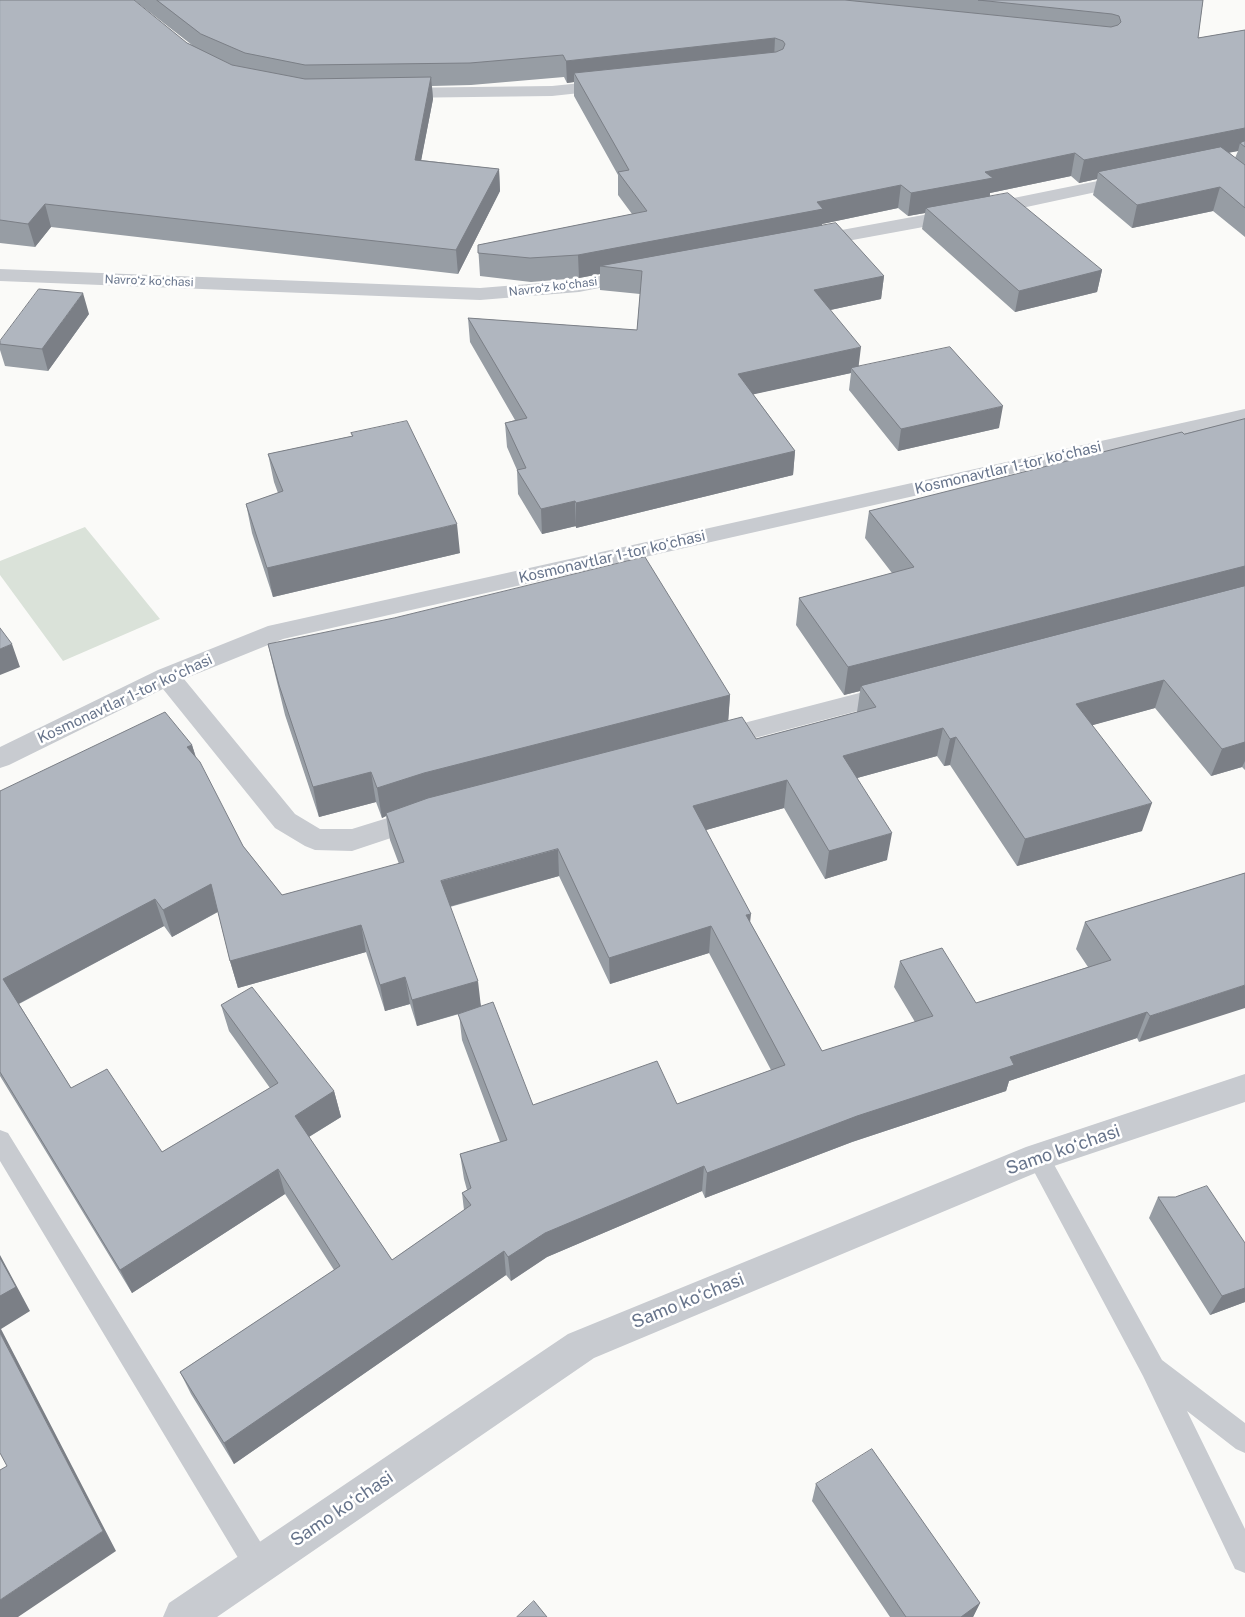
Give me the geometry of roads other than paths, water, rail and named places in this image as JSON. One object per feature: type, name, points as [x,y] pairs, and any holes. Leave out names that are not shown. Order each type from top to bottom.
[{"type":"street","points":[[376,93],[552,92],[629,83]]},
{"type":"street","points":[[793,245],[994,208],[1149,176]]},
{"type":"street","name":"Navroʻz koʻchasi","points":[[0,275],[480,294],[579,286],[657,271]]},
{"type":"street","name":"Kosmonavtlar 1-tor koʻchasi","points":[[0,758],[167,676],[277,632],[1245,415]]},
{"type":"street","points":[[167,676],[285,821],[315,839],[352,840],[447,810]]},
{"type":"street","points":[[688,747],[918,687]]},
{"type":"street","name":"Samo koʻchasi","points":[[183,1617],[581,1346],[1038,1157],[1245,1088]]},
{"type":"lane","points":[[0,1140],[259,1566]]},
{"type":"lane","points":[[1038,1157],[1152,1367],[1245,1559]]},
{"type":"lane","points":[[1152,1367],[1245,1440]]}]
